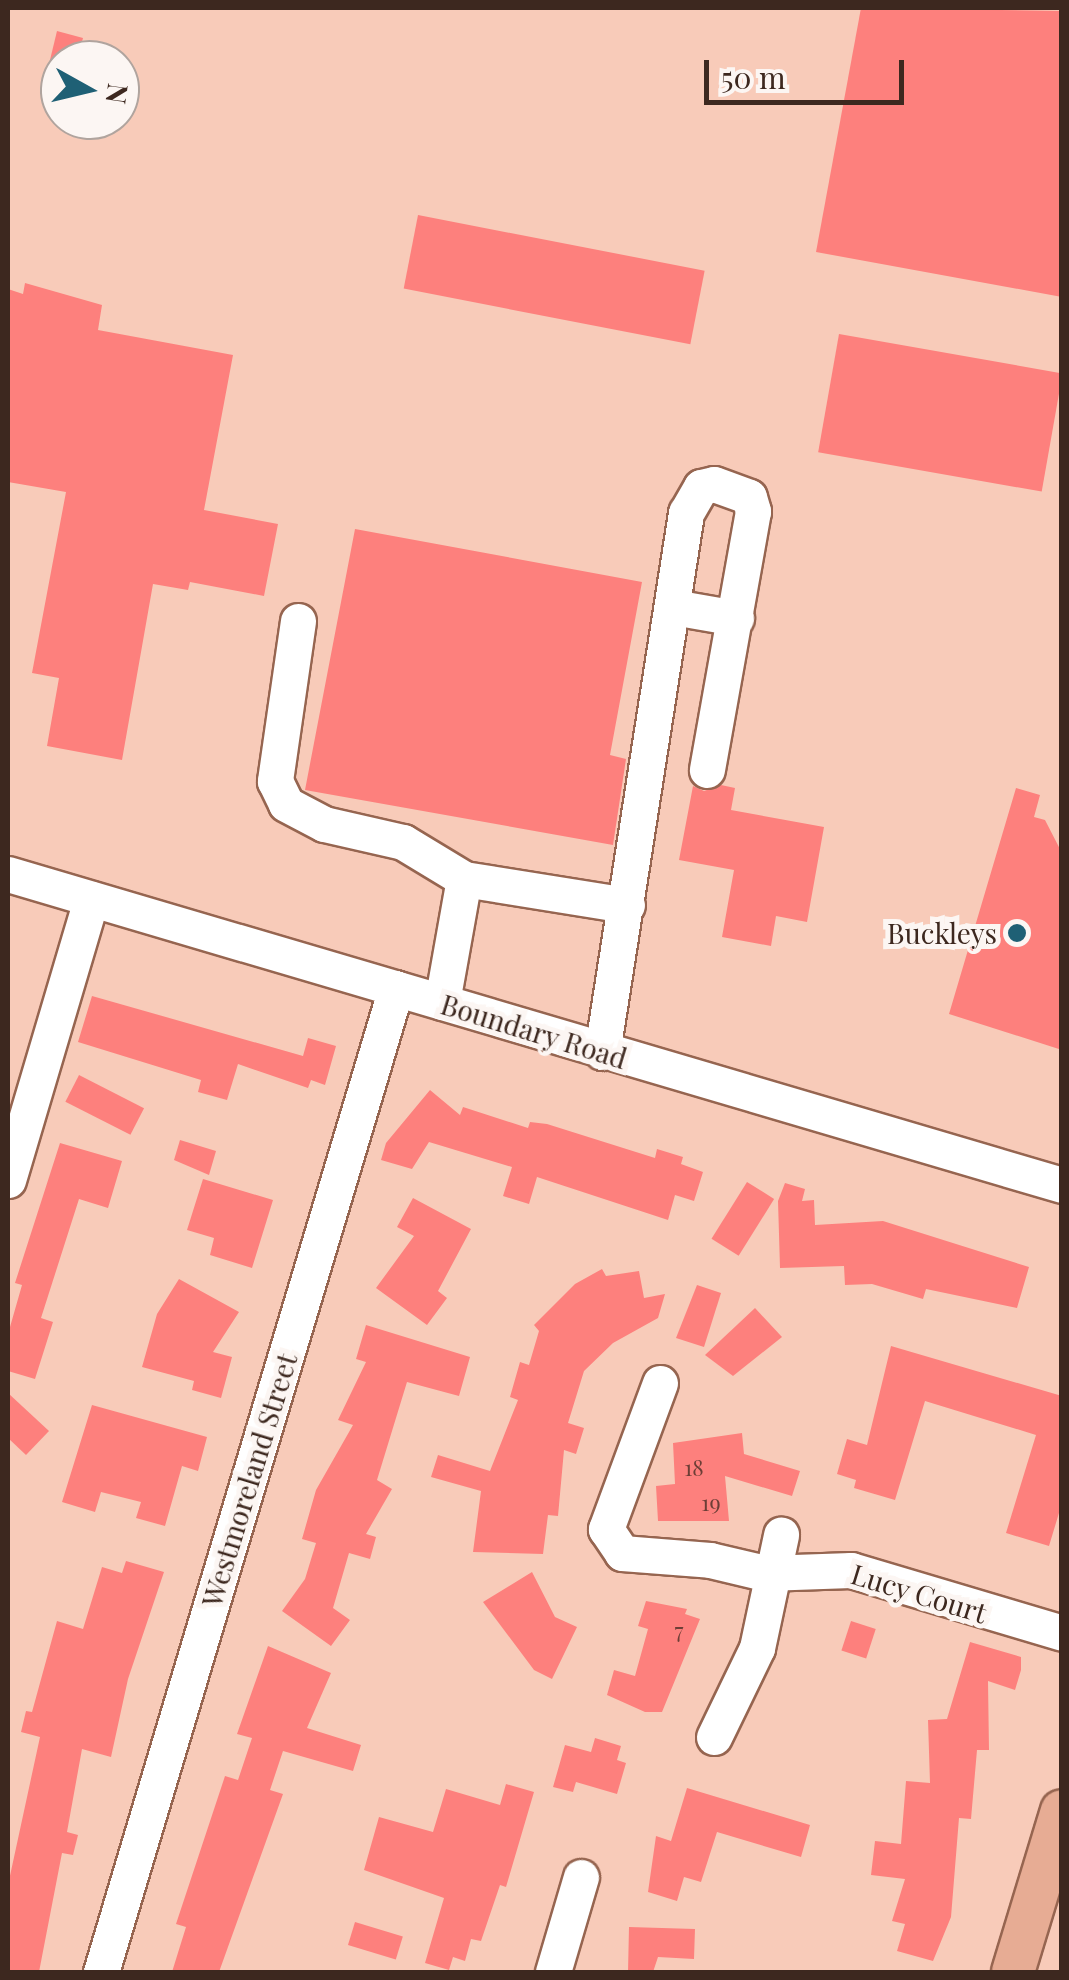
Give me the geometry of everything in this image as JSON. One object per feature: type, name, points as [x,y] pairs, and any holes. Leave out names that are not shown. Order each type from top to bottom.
[{"type":"main road","points":[[1014,1972],[1055,1859],[1062,1811]]},
{"type":"street","points":[[602,1052],[690,498],[714,484],[749,497],[752,511],[707,770]]},
{"type":"street","points":[[673,607],[736,618]]},
{"type":"street","points":[[298,621],[278,793],[308,817],[403,842],[464,878],[627,905]]},
{"type":"street","name":"Boundary Road","points":[[8,874],[1062,1185]]},
{"type":"street","points":[[442,1002],[464,878]]},
{"type":"street","points":[[8,1180],[91,899]]},
{"type":"street","name":"Westmoreland Street","points":[[101,1972],[396,988]]},
{"type":"street","name":"Lucy Court","points":[[660,1383],[606,1529],[609,1542],[636,1558],[704,1559],[775,1574],[851,1570],[1062,1633]]},
{"type":"street","points":[[714,1736],[743,1688],[775,1574],[781,1535]]},
{"type":"street","points":[[553,1972],[581,1876]]},
{"type":"building","points":[[861,8],[1062,11],[1062,297],[816,252]]},
{"type":"building","points":[[57,31],[83,38],[82,40],[55,40]]},
{"type":"building","points":[[418,215],[705,271],[690,344],[404,289]]},
{"type":"building","points":[[25,283],[102,305],[98,330],[233,355],[204,510],[278,524],[264,596],[190,582],[188,590],[153,584],[122,760],[47,746],[59,678],[32,673],[66,492],[8,482],[8,289],[23,294]]},
{"type":"building","points":[[839,334],[1062,373],[1042,492],[818,452]]},
{"type":"building","points":[[355,529],[642,582],[610,755],[626,759],[613,845],[305,790]]},
{"type":"building","points":[[721,785],[735,788],[731,810],[824,827],[807,922],[776,916],[771,946],[722,937],[734,870],[679,860],[693,786],[704,791]]},
{"type":"building","name":"Buckleys","points":[[1016,788],[1040,795],[1034,817],[1045,820],[1062,853],[1062,1050],[949,1014]]},
{"type":"building","points":[[92,996],[303,1056],[308,1038],[336,1046],[325,1085],[311,1080],[308,1088],[238,1064],[227,1100],[198,1092],[201,1080],[78,1042]]},
{"type":"building","points":[[79,1075],[144,1108],[130,1135],[65,1102]]},
{"type":"building","points":[[430,1090],[460,1115],[463,1107],[528,1128],[530,1122],[547,1124],[655,1158],[657,1149],[683,1157],[681,1164],[703,1172],[694,1201],[675,1195],[668,1220],[537,1177],[529,1204],[503,1196],[512,1167],[429,1142],[412,1169],[381,1160],[386,1143]]},
{"type":"building","points":[[180,1140],[216,1151],[209,1175],[174,1160]]},
{"type":"building","points":[[60,1143],[122,1161],[108,1208],[79,1199],[41,1318],[53,1322],[35,1379],[8,1371],[8,1334],[22,1285],[15,1283]]},
{"type":"building","points":[[203,1179],[273,1200],[252,1268],[210,1255],[214,1238],[187,1230]]},
{"type":"building","points":[[747,1182],[774,1199],[739,1256],[711,1239]]},
{"type":"building","points":[[785,1183],[805,1189],[802,1201],[814,1200],[815,1225],[883,1221],[1029,1267],[1017,1308],[926,1289],[923,1299],[872,1284],[845,1285],[844,1266],[780,1268],[778,1201]]},
{"type":"building","points":[[413,1198],[471,1229],[438,1291],[447,1298],[427,1325],[376,1288],[414,1236],[397,1227]]},
{"type":"building","points":[[602,1269],[606,1276],[639,1271],[644,1298],[665,1294],[658,1318],[613,1343],[584,1371],[568,1423],[584,1428],[576,1454],[564,1450],[558,1516],[548,1515],[543,1554],[473,1552],[481,1491],[431,1477],[438,1455],[490,1471],[518,1400],[510,1397],[520,1362],[529,1365],[539,1331],[534,1325],[575,1284]]},
{"type":"building","points":[[179,1279],[239,1312],[213,1352],[232,1357],[221,1398],[192,1390],[194,1381],[142,1367],[157,1314]]},
{"type":"building","points":[[697,1285],[721,1293],[704,1347],[676,1338]]},
{"type":"building","points":[[755,1308],[782,1337],[733,1376],[705,1355]]},
{"type":"building","points":[[366,1325],[470,1357],[459,1396],[407,1382],[377,1480],[392,1489],[366,1534],[376,1537],[370,1559],[349,1553],[333,1608],[350,1620],[331,1646],[282,1611],[305,1579],[316,1543],[302,1539],[316,1490],[353,1425],[338,1420],[366,1362],[356,1359]]},
{"type":"building","points":[[891,1346],[1062,1396],[1062,1503],[1049,1546],[1006,1533],[1036,1435],[925,1401],[895,1500],[854,1488],[856,1480],[837,1474],[847,1439],[867,1445]]},
{"type":"building","points":[[8,1393],[49,1431],[26,1455],[8,1438]]},
{"type":"building","points":[[92,1405],[207,1437],[198,1471],[182,1466],[165,1526],[136,1518],[141,1502],[101,1492],[95,1512],[62,1502]]},
{"type":"building","points":[[742,1433],[744,1454],[800,1471],[792,1496],[725,1476],[729,1521],[658,1521],[656,1486],[675,1484],[673,1443]]},
{"type":"building","points":[[126,1561],[164,1572],[128,1679],[111,1757],[82,1749],[67,1832],[78,1835],[73,1855],[62,1853],[39,1972],[8,1972],[8,1885],[40,1737],[21,1732],[26,1711],[32,1712],[57,1621],[83,1629],[102,1567],[122,1573]]},
{"type":"building","points":[[532,1572],[555,1617],[577,1627],[552,1679],[534,1670],[483,1602]]},
{"type":"building","points":[[646,1601],[687,1609],[685,1614],[700,1619],[662,1712],[645,1712],[607,1695],[614,1670],[635,1676],[648,1629],[638,1626]]},
{"type":"building","points":[[851,1621],[876,1629],[866,1659],[841,1650]]},
{"type":"building","points":[[970,1642],[1021,1657],[1021,1670],[1015,1690],[988,1681],[989,1750],[977,1750],[971,1819],[959,1818],[951,1917],[933,1961],[897,1951],[905,1924],[892,1921],[905,1879],[871,1875],[875,1841],[901,1844],[906,1781],[930,1783],[928,1720],[947,1719]]},
{"type":"building","points":[[268,1646],[331,1673],[307,1728],[361,1745],[353,1771],[283,1751],[270,1790],[283,1794],[219,1972],[172,1972],[186,1927],[176,1924],[225,1776],[238,1780],[252,1738],[237,1734]]},
{"type":"building","points":[[595,1738],[621,1746],[617,1760],[626,1763],[617,1794],[576,1782],[573,1792],[553,1787],[565,1745],[591,1752]]},
{"type":"building","points":[[506,1784],[534,1792],[506,1887],[500,1885],[481,1941],[471,1939],[465,1961],[453,1957],[449,1970],[425,1963],[444,1898],[364,1870],[379,1817],[433,1832],[446,1789],[500,1805]]},
{"type":"building","points":[[687,1788],[810,1825],[801,1857],[717,1832],[701,1882],[684,1877],[677,1901],[648,1892],[656,1836],[671,1841]]},
{"type":"building","points":[[355,1922],[403,1937],[396,1960],[348,1945]]},
{"type":"building","points":[[629,1927],[695,1929],[694,1959],[658,1957],[653,1972],[628,1972]]},
{"type":"place","name":"Buckleys","points":[[1017,933]]}]
